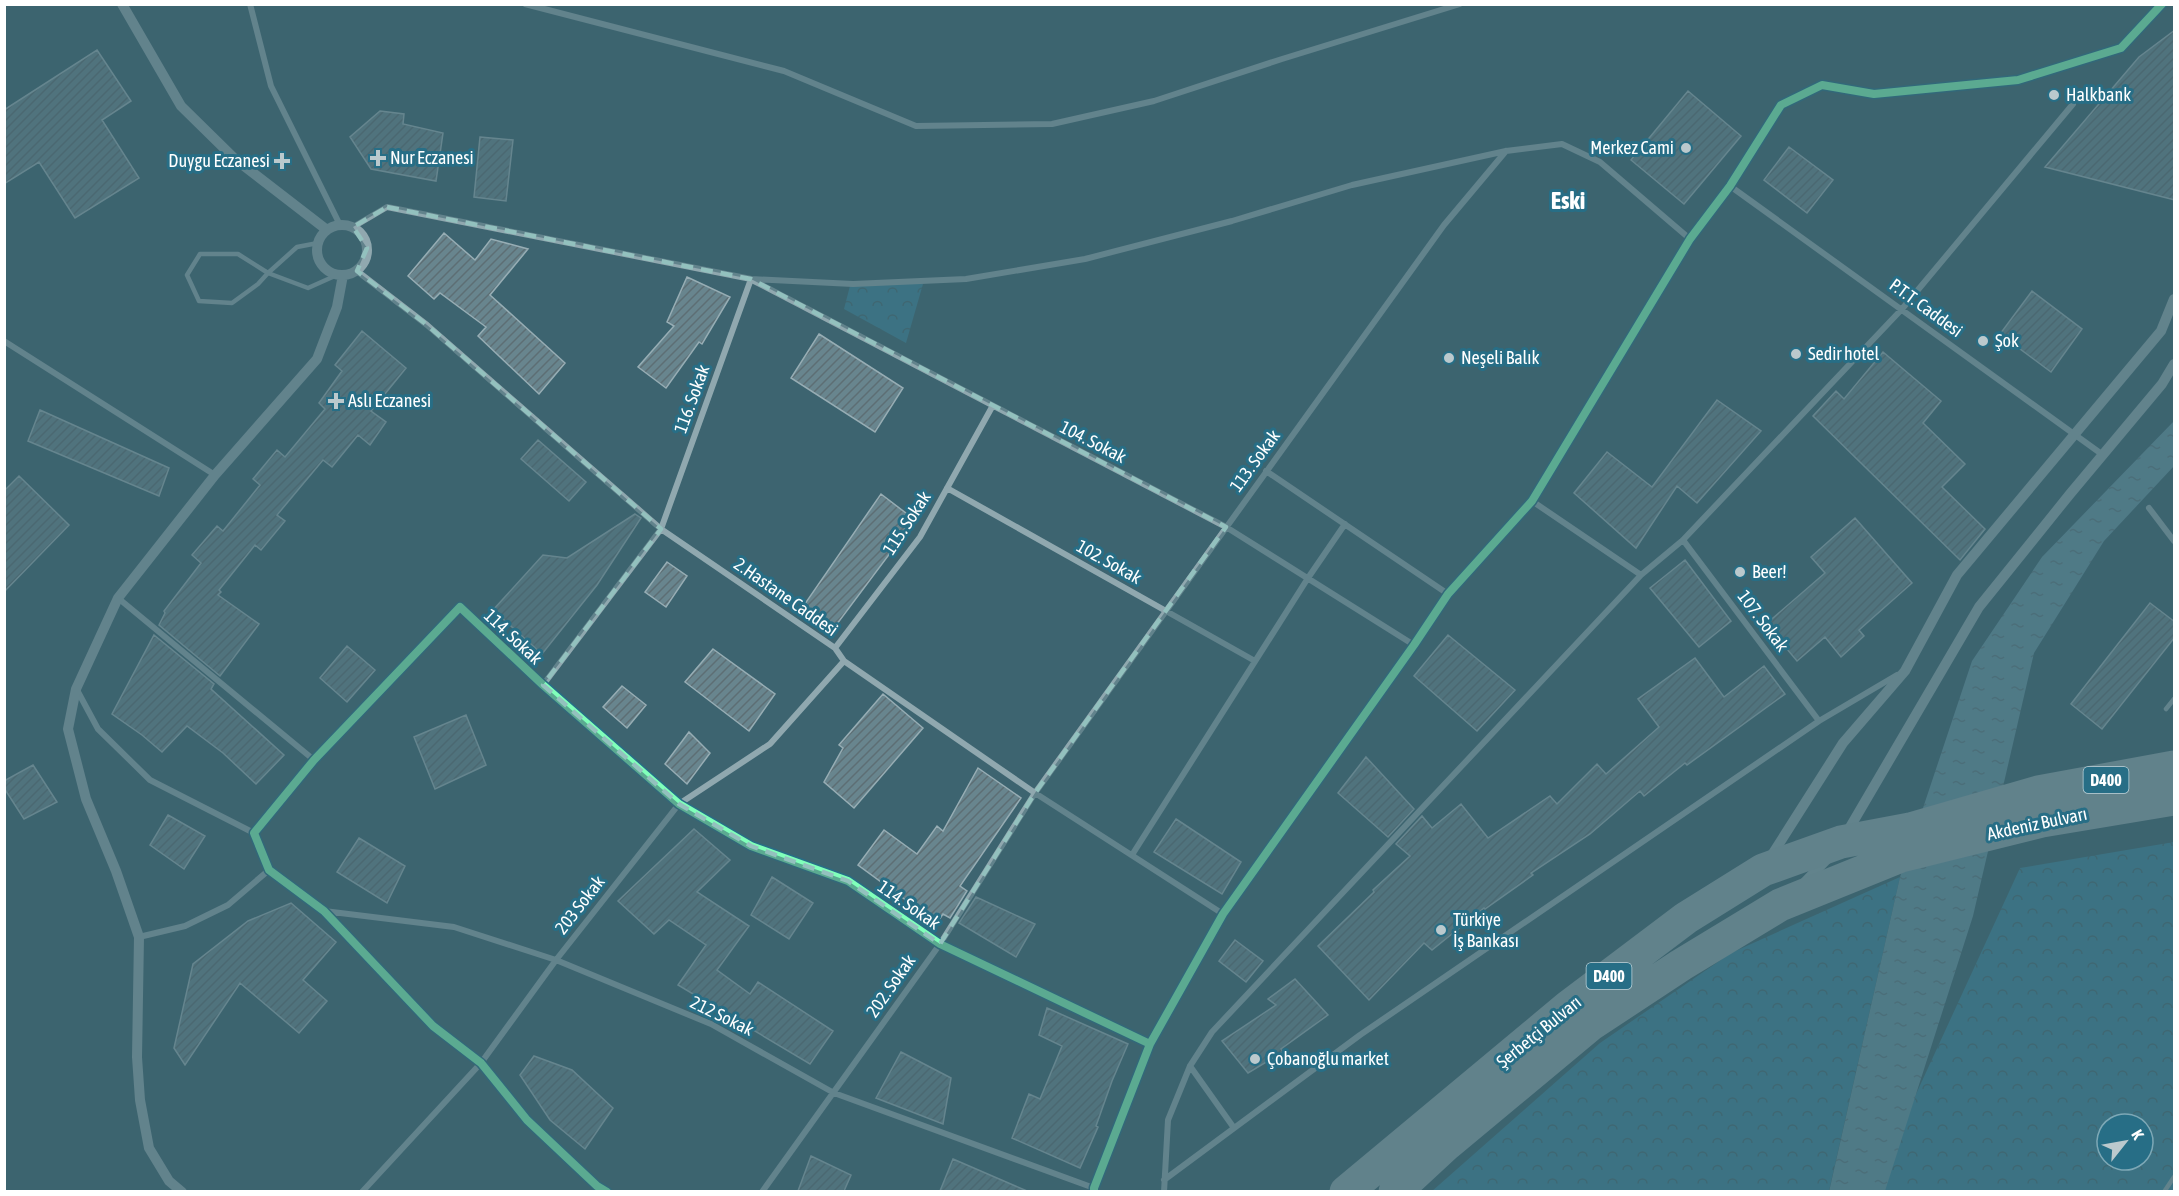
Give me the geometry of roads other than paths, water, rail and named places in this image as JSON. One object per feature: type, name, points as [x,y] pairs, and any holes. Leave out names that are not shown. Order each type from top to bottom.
[{"type":"highway","name":"Akdeniz Bulvarı","points":[[1906,842],[2175,767]]},
{"type":"highway","name":"Akdeniz Bulvarı","points":[[2040,806],[2175,799]]},
{"type":"highway","name":"Şerbetçi Bulvarı","points":[[1395,1191],[1590,1025],[1681,965],[1769,891],[1841,842],[1906,842]]},
{"type":"highway","name":"Şerbetçi Bulvarı","points":[[1346,1191],[1568,1007],[1686,918],[1906,842]]},
{"type":"street","points":[[122,4],[181,106],[235,159],[327,230]]},
{"type":"street","points":[[250,4],[271,86],[340,225]]},
{"type":"street","points":[[525,4],[784,71],[916,126],[1052,124],[1154,101],[1460,4]]},
{"type":"street","points":[[1093,1190],[1150,1044],[1223,914],[1448,594],[1532,501],[1690,239],[1730,186],[1781,105],[1822,86],[1874,94],[2018,80],[2121,48],[2162,4]]},
{"type":"street","points":[[1164,1191],[1168,1120],[1190,1066],[1212,1032],[1641,575],[1683,540],[1902,309],[2073,104]]},
{"type":"street","points":[[353,227],[387,207],[751,279],[853,284],[966,279],[1085,259],[1232,221],[1352,185],[1506,151],[1562,144],[1600,162],[1690,239]]},
{"type":"street","name":"113. Sokak","points":[[1035,793],[1444,225],[1506,151]]},
{"type":"street","name":"P.T.T. Caddesi","points":[[1730,186],[2103,455]]},
{"type":"street","points":[[340,225],[353,227],[360,232],[368,248],[367,257],[357,271],[340,275],[323,266],[317,251],[318,243],[327,230],[340,225]]},
{"type":"street","name":"2.Hastane Caddesi","points":[[357,271],[427,325],[661,529],[835,648],[844,661],[1035,793],[1223,914]]},
{"type":"street","points":[[182,1191],[169,1181],[149,1148],[140,1100],[137,1057],[139,937],[116,871],[86,799],[68,729],[76,689],[118,598],[215,475],[316,358],[337,307],[340,275]]},
{"type":"street","name":"104. Sokak","points":[[751,279],[992,407],[1226,527],[1414,645]]},
{"type":"street","name":"116. Sokak","points":[[543,685],[661,529],[751,279]]},
{"type":"street","points":[[1769,891],[1843,743],[1905,671],[1957,575],[2161,331],[2175,299]]},
{"type":"street","points":[[4,341],[215,475]]},
{"type":"street","points":[[1841,842],[1979,608],[2162,384],[2175,364]]},
{"type":"street","name":"115. Sokak","points":[[835,648],[920,537],[992,407]]},
{"type":"street","points":[[1266,471],[1448,594]]},
{"type":"street","name":"102. Sokak","points":[[947,488],[1255,661]]},
{"type":"street","points":[[1532,501],[1641,575]]},
{"type":"street","points":[[2149,507],[2175,541]]},
{"type":"street","points":[[1132,855],[1308,578],[1345,524]]},
{"type":"street","name":"107. Sokak","points":[[1683,540],[1819,721]]},
{"type":"street","points":[[118,598],[314,760]]},
{"type":"street","name":"114. Sokak","points":[[254,832],[314,760],[460,607],[543,685],[679,804],[751,846],[848,881],[940,944],[1150,1044]]},
{"type":"street","name":"203 Sokak","points":[[362,1191],[481,1063],[556,960],[679,804],[770,744],[844,661]]},
{"type":"street","points":[[1164,1180],[1360,1035],[1819,721],[1905,671]]},
{"type":"street","points":[[76,689],[98,729],[150,780],[254,832],[269,870],[324,910],[433,1026],[481,1063],[527,1120],[597,1186],[607,1191]]},
{"type":"street","name":"202. Sokak","points":[[762,1191],[940,944],[1035,793]]},
{"type":"street","points":[[139,937],[185,926],[228,905],[269,870]]},
{"type":"street","name":"212 Sokak","points":[[324,910],[454,927],[556,960],[711,1024],[834,1093],[1093,1190]]},
{"type":"street","points":[[1190,1066],[1234,1128]]},
{"type":"lane","points":[[318,243],[297,247],[268,273],[258,284],[232,303],[200,301],[187,275],[200,254],[238,254],[268,273],[308,288],[340,275]]},
{"type":"lane","points":[[2166,709],[2175,699]]},
{"type":"lane","points":[[2164,1191],[2175,1178]]},
{"type":"water","points":[[2174,421],[2174,466],[2104,541],[2034,653],[1973,916],[1885,1191],[1829,1192],[1900,877],[1972,661],[2042,557]]},
{"type":"place","name":"Halkbank","points":[[2054,95]]},
{"type":"place","name":"Merkez Cami","points":[[1686,148]]},
{"type":"place","name":"Nur Eczanesi","points":[[378,158]]},
{"type":"place","name":"Duygu Eczanesi","points":[[282,161]]},
{"type":"place","name":"Şok","points":[[1983,341]]},
{"type":"place","name":"Sedir hotel","points":[[1796,354]]},
{"type":"place","name":"Neşeli Balık","points":[[1449,358]]},
{"type":"place","name":"Aslı Eczanesi","points":[[336,401]]},
{"type":"place","name":"Beer!","points":[[1740,572]]},
{"type":"place","name":"Türkiye İş Bankası","points":[[1441,930]]},
{"type":"place","name":"Çobanoğlu market","points":[[1255,1059]]},
{"type":"district","name":"Eski","points":[[1568,201]]}]
